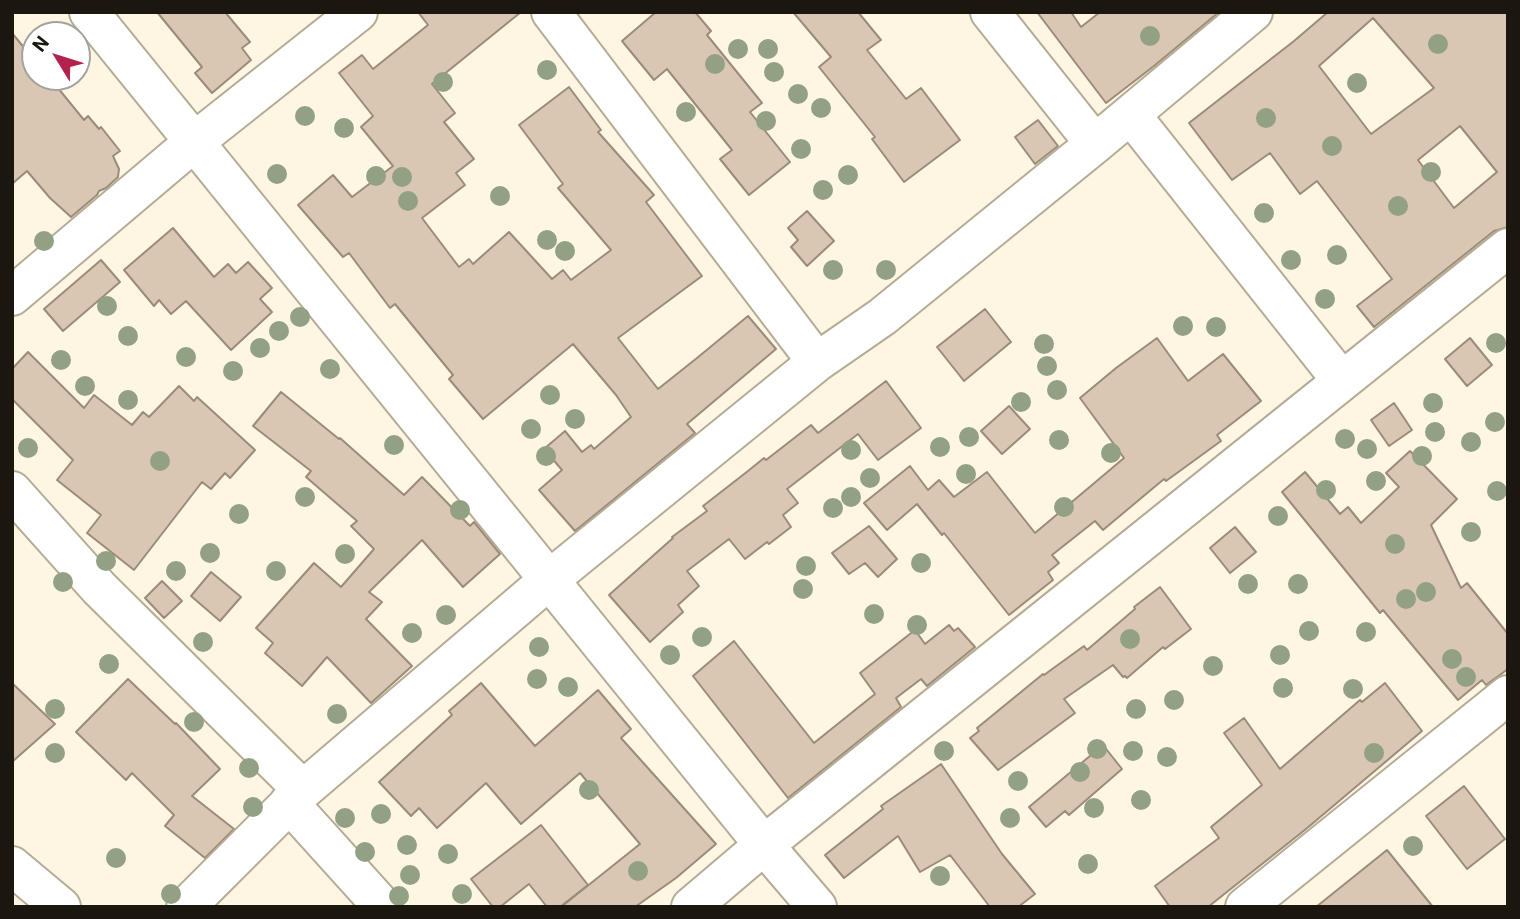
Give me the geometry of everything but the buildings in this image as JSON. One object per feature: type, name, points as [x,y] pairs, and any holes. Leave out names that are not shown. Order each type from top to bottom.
[{"type":"street","points":[[89,12],[817,907]]},
{"type":"street","points":[[12,296],[194,142],[358,12]]},
{"type":"street","points":[[551,12],[817,362]]},
{"type":"street","points":[[990,12],[1095,144]]},
{"type":"street","points":[[186,907],[296,797],[550,579],[817,362],[882,317],[1253,12]]},
{"type":"street","points":[[1130,115],[1342,381]]},
{"type":"street","points":[[691,907],[764,845],[1508,248]]},
{"type":"street","points":[[12,491],[99,588],[296,797],[383,907]]},
{"type":"street","points":[[1245,907],[1508,695]]},
{"type":"street","points":[[12,866],[61,907]]}]
